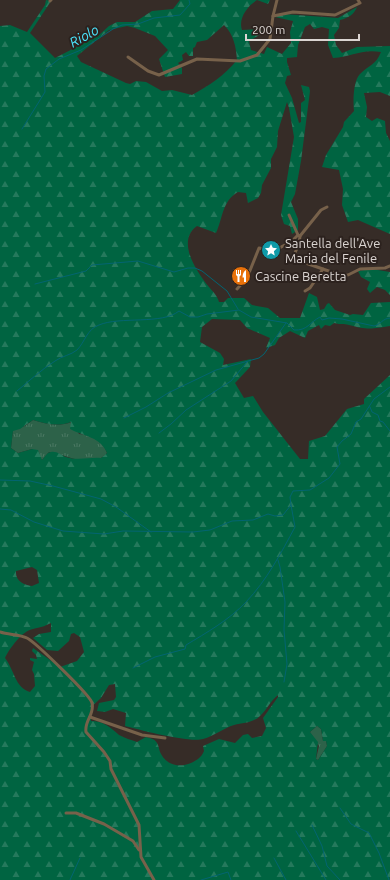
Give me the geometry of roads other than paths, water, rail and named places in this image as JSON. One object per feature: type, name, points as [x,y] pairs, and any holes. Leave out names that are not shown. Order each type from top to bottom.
[{"type":"street","points":[[128,57],[148,71],[159,74],[198,59],[240,61],[247,59],[257,55],[268,43],[271,35],[273,16],[277,0]]},
{"type":"street","points":[[273,16],[293,12],[336,16],[360,4],[358,0]]},
{"type":"street","points":[[238,289],[247,278],[260,248],[274,251],[292,241],[299,236],[321,210],[328,207]]},
{"type":"street","points":[[289,215],[301,240],[294,255],[297,260],[340,275],[348,275],[360,269],[384,268],[390,266]]},
{"type":"street","points":[[305,291],[310,288],[323,269]]},
{"type":"street","points":[[0,632],[27,637],[62,669],[91,700],[93,710],[86,723],[86,732],[110,761],[111,769],[139,825],[140,851],[144,866],[154,880]]},
{"type":"street","points":[[90,717],[142,735],[165,738]]},
{"type":"street","points":[[66,813],[76,812],[104,824],[134,841],[140,851]]},
{"type":"waterway","name":"Riolo","points":[[22,129],[45,92],[44,76],[46,69],[59,59],[81,50],[113,29],[122,25],[138,24],[154,18],[180,15],[190,4],[189,0]]},
{"type":"waterway","points":[[35,284],[86,271],[92,265],[138,261],[174,272],[188,268],[195,268],[202,271],[227,291],[238,309]]},
{"type":"waterway","points":[[17,391],[50,364],[77,350],[92,329],[108,322],[162,318],[179,311],[190,317],[198,317],[207,314],[239,310],[251,317],[287,323],[294,330],[298,330],[305,328],[320,317],[322,320],[329,318],[342,319],[374,326],[385,319],[390,318]]},
{"type":"waterway","points":[[124,418],[146,407],[168,393],[216,370],[259,358],[264,354],[286,323]]},
{"type":"waterway","points":[[159,433],[186,410],[231,381],[247,362]]},
{"type":"waterway","points":[[0,509],[11,510],[34,522],[63,531],[104,534],[123,531],[193,532],[210,530],[232,521],[253,520],[268,514],[275,516],[283,515],[291,505],[290,497],[293,491],[310,490],[329,478],[340,464],[337,447],[351,434],[356,422],[361,419],[374,399],[390,387]]},
{"type":"waterway","points":[[370,407],[372,412],[378,415],[380,421],[383,422],[390,431]]},
{"type":"waterway","points":[[0,480],[30,481],[101,499],[116,507],[151,532]]},
{"type":"waterway","points":[[133,668],[155,657],[185,649],[186,645],[225,620],[254,594],[279,556],[295,527],[291,505]]},
{"type":"waterway","points":[[278,560],[285,602],[284,630],[287,664],[284,682]]},
{"type":"waterway","points":[[340,808],[351,824],[369,833],[379,853],[389,880]]},
{"type":"waterway","points":[[312,825],[322,846],[327,866],[340,880]]},
{"type":"waterway","points":[[296,831],[326,880]]},
{"type":"waterway","points":[[70,880],[80,858]]},
{"type":"waterway","points":[[274,858],[286,880]]},
{"type":"waterway","points":[[201,880],[228,872],[231,880]]},
{"type":"place","name":"Santella dell'Ave Maria del Fenile","points":[[271,250]]},
{"type":"place","name":"Cascine Beretta","points":[[241,276]]}]
